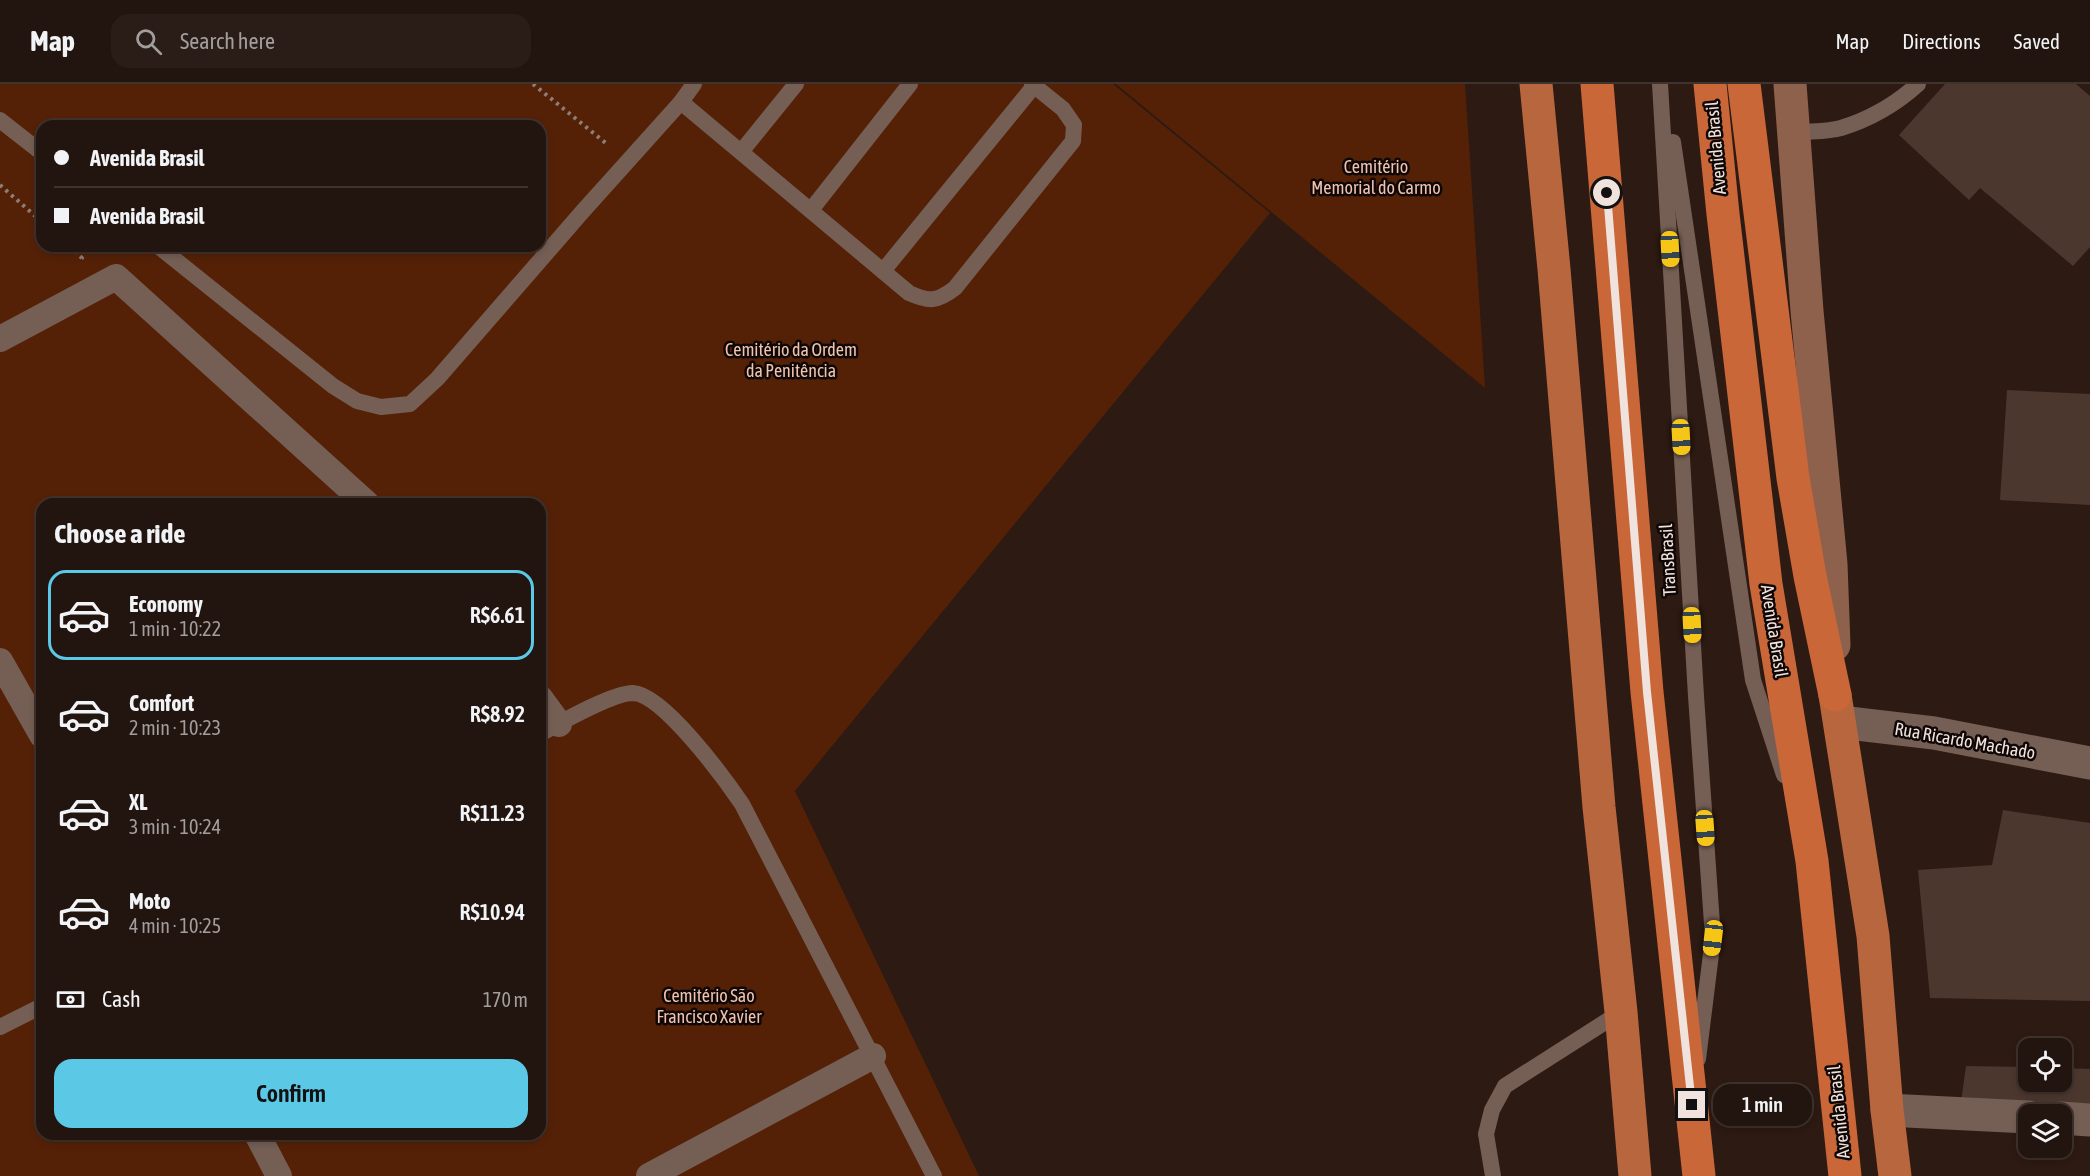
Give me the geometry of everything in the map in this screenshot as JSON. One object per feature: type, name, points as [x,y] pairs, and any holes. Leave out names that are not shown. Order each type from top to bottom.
[{"type":"highway","points":[[1536,84],[1555,281],[1599,807],[1621,1012],[1635,1176]]},
{"type":"highway","points":[[1597,84],[1647,692],[1699,1176]]},
{"type":"highway","name":"Avenida Brasil","points":[[1710,84],[1766,584],[1812,861],[1845,1176]]},
{"type":"highway","points":[[1744,84],[1793,478],[1810,576],[1838,709],[1873,936],[1887,1110],[1895,1176]]},
{"type":"main road","points":[[1790,84],[1807,311],[1831,564],[1838,709]]},
{"type":"street","points":[[0,339],[116,277],[360,498]]},
{"type":"street","points":[[0,661],[36,724]]},
{"type":"street","name":"Rua Ricardo Machado","points":[[1838,709],[1934,733],[2090,763]]},
{"type":"street","points":[[649,1176],[873,1056]]},
{"type":"street","points":[[1887,1110],[2018,1117]]},
{"type":"street","points":[[2072,1119],[2090,1120]]},
{"type":"street","points":[[260,1140],[279,1176]]},
{"type":"lane","points":[[166,252],[333,386],[357,401],[381,407],[410,404],[437,379],[681,102],[694,84]]},
{"type":"lane","points":[[741,152],[796,84]]},
{"type":"lane","points":[[811,210],[910,84]]},
{"type":"lane","name":"TransBrasil","points":[[1663,84],[1696,696],[1713,938],[1692,1105]]},
{"type":"lane","name":"TransBrasil","points":[[1663,84],[1753,680],[1812,861]]},
{"type":"lane","points":[[1794,133],[1840,128],[1884,110],[1903,98],[1918,84]]},
{"type":"lane","points":[[681,102],[909,294],[925,300],[942,298],[955,288],[1073,141],[1074,125],[1063,109],[1033,85],[883,271]]},
{"type":"lane","points":[[0,120],[36,148]]},
{"type":"lane","points":[[550,729],[618,696],[633,693],[649,698],[686,732],[742,804],[934,1176]]},
{"type":"lane","points":[[0,1027],[36,1009]]},
{"type":"lane","points":[[1493,1176],[1486,1134],[1491,1110],[1505,1086],[1621,1012]]},
{"type":"path","points":[[533,84],[628,161]]},
{"type":"path","points":[[0,185],[36,217]]},
{"type":"path","points":[[76,252],[82,258]]},
{"type":"green space","name":"Cemitério da Ordem da Penitência","points":[[0,84],[1113,84],[1270,213],[795,791],[979,1176],[0,1176]]},
{"type":"green space","name":"Cemitério Memorial do Carmo","points":[[1116,84],[1465,84],[1485,388]]},
{"type":"building","points":[[1945,84],[2076,84],[2090,96],[2090,247],[2073,266],[1980,188],[1969,200],[1899,135]]},
{"type":"building","points":[[2007,390],[2090,394],[2090,505],[2000,500]]},
{"type":"building","points":[[2003,810],[2090,823],[2090,1001],[1930,998],[1918,870],[1992,865]]},
{"type":"building","points":[[1966,1066],[2018,1067],[2018,1092],[2072,1092],[2072,1068],[2090,1069],[2090,1104],[1961,1102]]},
{"type":"route","points":[[1607,193],[1647,692],[1692,1105]]},
{"type":"park label","name":"Cemitério São Francisco Xavier","points":[[709,1006]]}]
